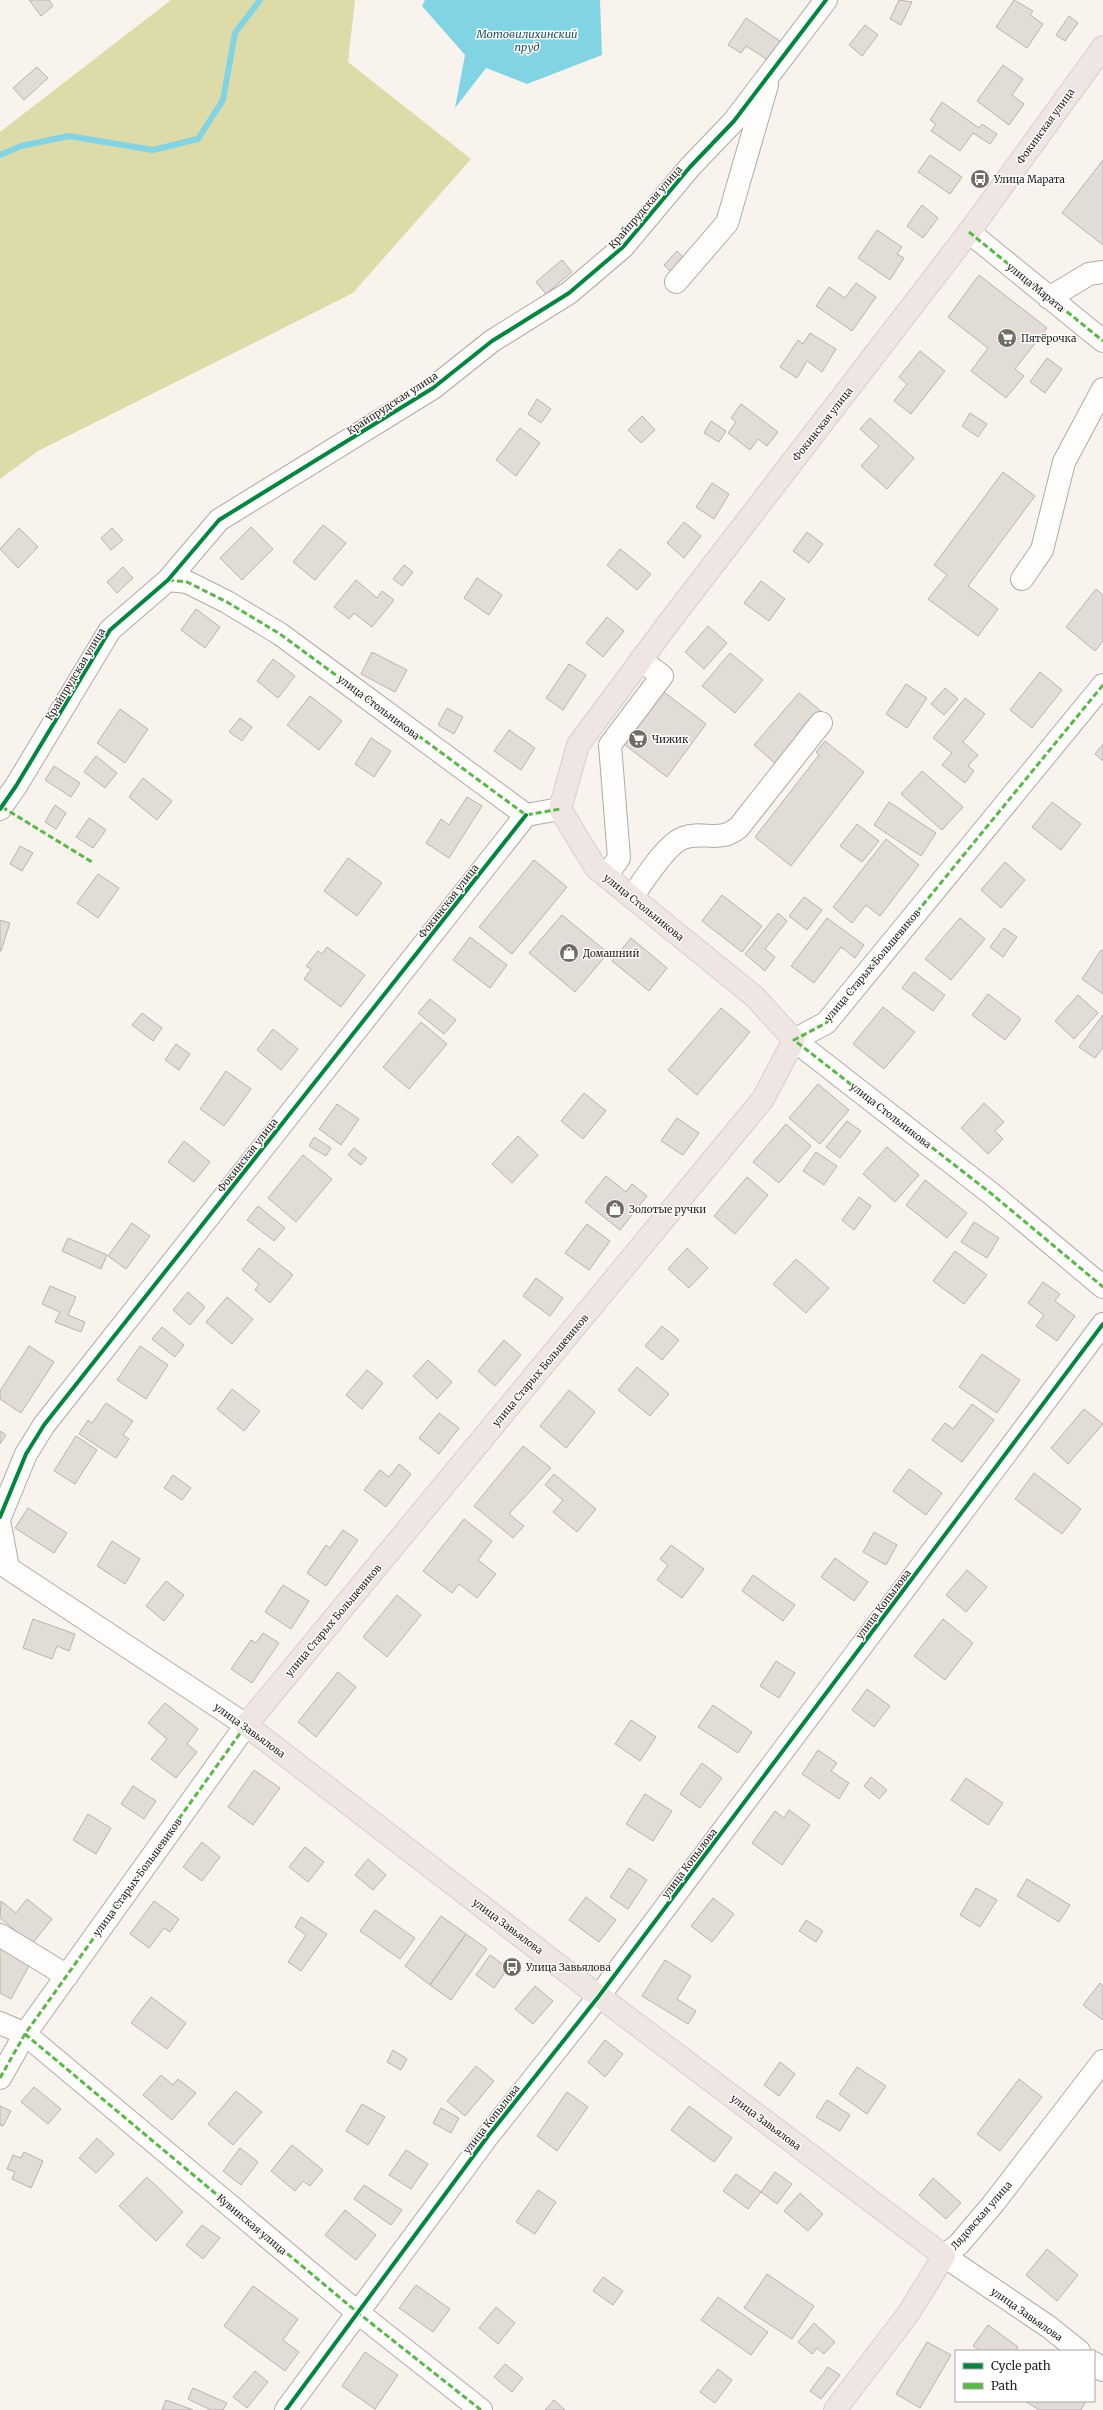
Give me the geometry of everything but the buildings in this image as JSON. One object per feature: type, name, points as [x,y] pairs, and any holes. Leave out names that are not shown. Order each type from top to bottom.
[{"type":"main road","name":"Фокинская улица","points":[[560,809],[578,745],[641,660],[968,232],[1103,47]]},
{"type":"main road","name":"улица Стольникова","points":[[560,809],[596,868],[756,997],[794,1040]]},
{"type":"main road","name":"улица Старых Большевиков","points":[[246,1725],[764,1099],[794,1040]]},
{"type":"main road","name":"улица Завьялова","points":[[246,1725],[599,1996],[944,2256]]},
{"type":"main road","name":"Лядовская улица","points":[[835,2410],[908,2314],[944,2256]]},
{"type":"street","name":"Крайпрудская улица","points":[[0,809],[16,786],[110,630],[168,580],[219,520],[432,388],[492,341],[569,293],[623,247],[690,167],[734,121],[826,0]]},
{"type":"street","points":[[676,282],[727,223],[770,74]]},
{"type":"street","name":"улица Марата","points":[[968,232],[1103,341]]},
{"type":"street","points":[[1049,298],[1089,274],[1103,272]]},
{"type":"street","points":[[1022,579],[1042,550],[1064,462],[1103,389]]},
{"type":"street","name":"улица Стольникова","points":[[168,580],[187,582],[227,602],[280,634],[526,815]]},
{"type":"street","points":[[606,876],[619,858],[610,745],[662,676],[641,660]]},
{"type":"street","name":"улица Старых Большевиков","points":[[794,1040],[826,1023],[1103,685]]},
{"type":"street","points":[[632,897],[676,842],[692,836],[727,836],[739,827],[821,723]]},
{"type":"street","points":[[589,730],[610,745]]},
{"type":"street","points":[[526,815],[560,809]]},
{"type":"street","name":"Фокинская улица","points":[[0,1517],[26,1454],[44,1425],[526,815]]},
{"type":"street","name":"улица Стольникова","points":[[794,1040],[993,1195],[1103,1287]]},
{"type":"street","name":"улица Копылова","points":[[286,2410],[488,2136],[599,1996],[1103,1324]]},
{"type":"street","name":"улица Завьялова","points":[[0,1525],[8,1568],[246,1725]]},
{"type":"street","name":"улица Старых Большевиков","points":[[0,2078],[25,2034],[246,1725]]},
{"type":"street","points":[[0,1935],[67,1976]]},
{"type":"street","name":"Кувинская улица","points":[[0,2023],[25,2034],[357,2312],[481,2410]]},
{"type":"street","name":"Лядовская улица","points":[[944,2256],[959,2244],[993,2204],[1103,2061]]},
{"type":"street","name":"улица Завьялова","points":[[944,2256],[1049,2327],[1078,2350]]},
{"type":"street","points":[[1095,2364],[1103,2370]]},
{"type":"green space","points":[[171,0],[355,0],[348,62],[471,159],[353,293],[38,451],[0,479],[0,132]]},
{"type":"water","name":"Мотовилихинский пруд","points":[[425,0],[600,0],[602,55],[527,84],[486,68],[455,108],[465,55],[422,6]]},
{"type":"waterway","points":[[0,155],[21,146],[69,136],[153,150],[198,139],[223,100],[235,33],[260,0]]},
{"type":"marked path","points":[[969,232],[1103,341]]},
{"type":"marked path","points":[[168,580],[187,582],[227,602],[280,634],[526,815],[560,809]]},
{"type":"marked path","points":[[1103,685],[826,1023],[794,1040],[993,1195],[1103,1287]]},
{"type":"marked path","points":[[2,807],[92,862]]},
{"type":"marked path","points":[[0,2078],[25,2034],[246,1725]]},
{"type":"marked path","points":[[25,2034],[357,2312],[481,2410]]},
{"type":"cycle path","points":[[0,809],[16,786],[110,630],[168,580],[219,520],[433,388],[492,341],[569,293],[623,247],[690,167],[734,121],[826,0]]},
{"type":"cycle path","points":[[0,1517],[26,1454],[44,1425],[526,815]]},
{"type":"cycle path","points":[[286,2410],[488,2136],[599,1996],[1103,1324]]},
{"type":"place","name":"Улица Марата","points":[[980,179]]},
{"type":"place","name":"Пятёрочка","points":[[1007,338]]},
{"type":"place","name":"Чижик","points":[[638,739]]},
{"type":"place","name":"Домашний","points":[[569,953]]},
{"type":"place","name":"Золотые ручки","points":[[615,1209]]},
{"type":"place","name":"Улица Завьялова","points":[[512,1967]]}]
